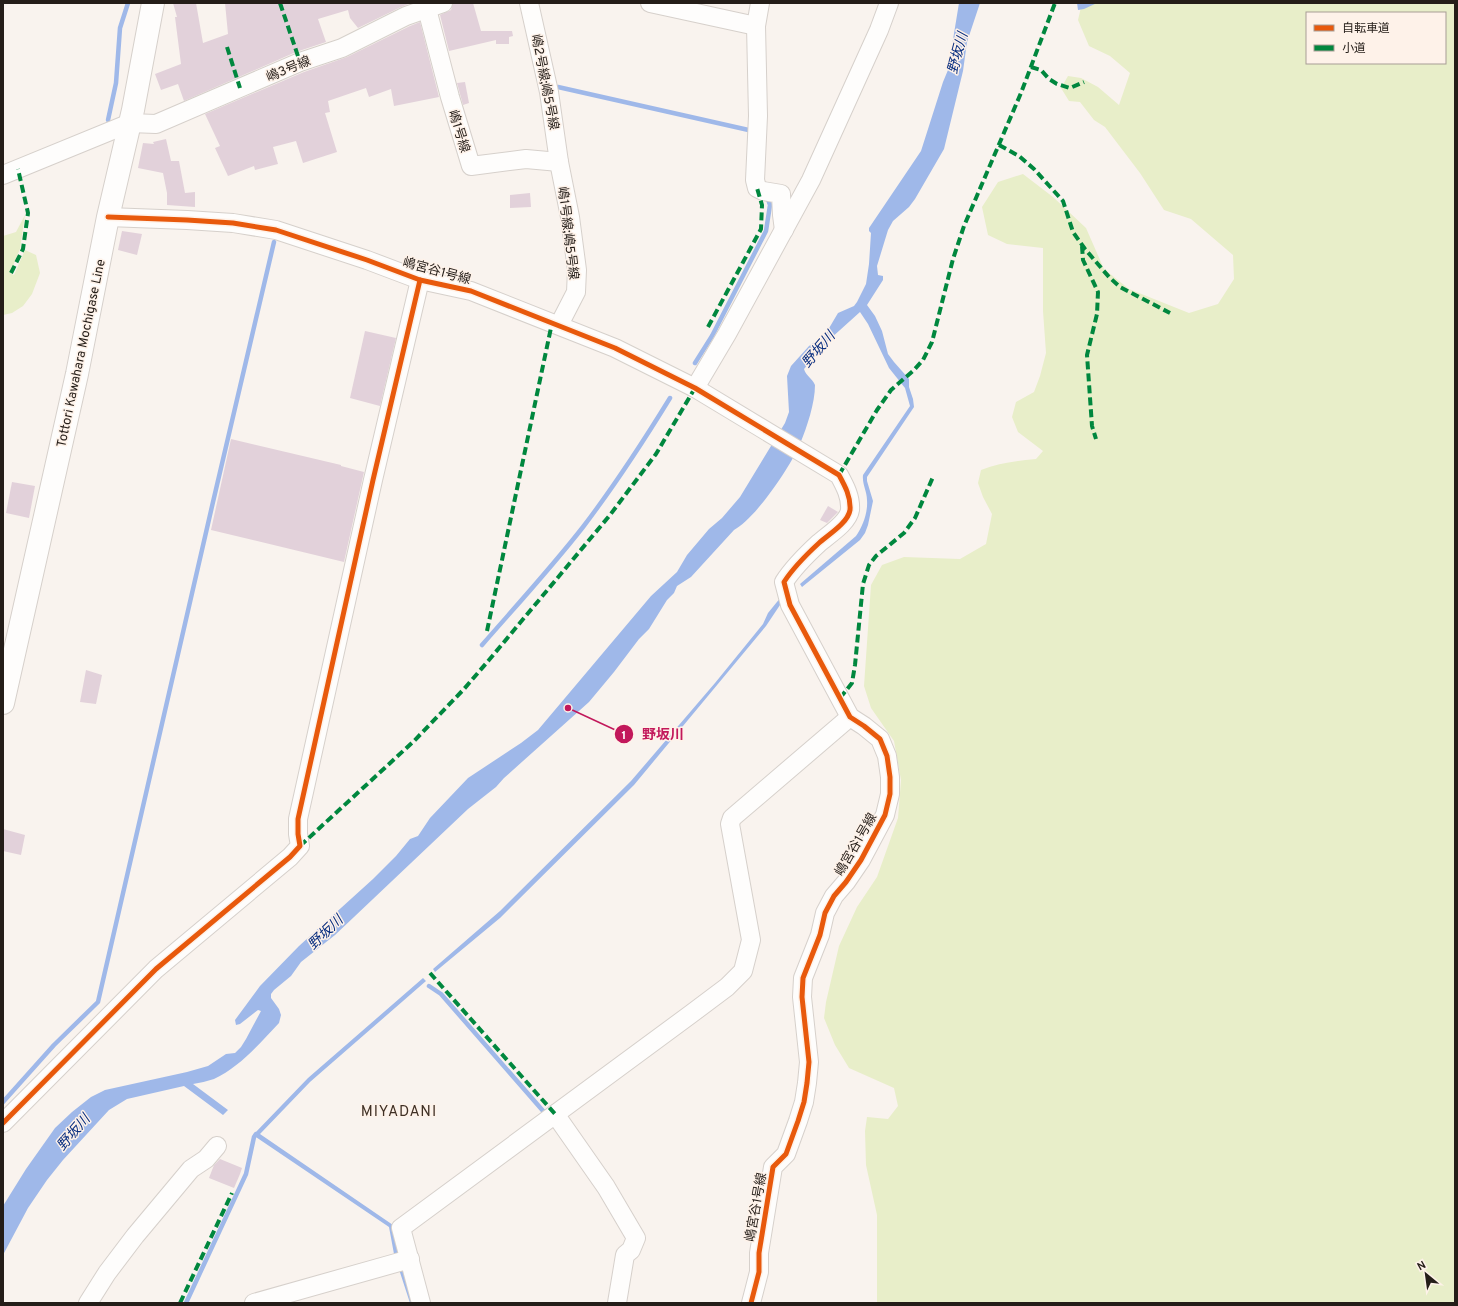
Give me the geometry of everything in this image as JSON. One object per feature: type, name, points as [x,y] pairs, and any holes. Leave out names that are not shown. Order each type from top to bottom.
[{"type":"main road","name":"Tottori Kawahara Mochigase Line","points":[[3,703],[77,374],[108,217],[130,123],[153,3]]},
{"type":"street","name":"嶋2号線;嶋5号線","points":[[529,3],[549,92],[559,162]]},
{"type":"street","points":[[650,3],[756,26]]},
{"type":"street","points":[[760,3],[756,26],[758,116],[756,180],[757,188],[763,191],[781,194],[784,230]]},
{"type":"street","points":[[695,388],[728,334],[811,180],[889,3]]},
{"type":"street","name":"嶋3号線","points":[[130,123],[156,124],[300,62],[342,48],[405,9],[435,6]]},
{"type":"street","name":"嶋1号線","points":[[435,6],[450,97],[471,166],[526,159],[559,162]]},
{"type":"street","points":[[3,175],[130,123]]},
{"type":"street","name":"嶋1号線;嶋5号線","points":[[559,162],[570,218],[577,270],[576,292],[559,325]]},
{"type":"street","name":"嶋宮谷1号線","points":[[108,217],[234,223],[276,230],[367,260],[420,280],[471,291],[615,348],[695,388],[839,475],[848,493],[850,511],[839,527],[819,543],[792,570],[784,582],[790,605],[850,716],[880,739],[887,756],[890,777],[890,794],[885,815],[861,860],[846,882],[834,896],[825,913],[820,935],[803,978],[802,997],[809,1062],[806,1089],[798,1121],[786,1154],[773,1167],[759,1253],[759,1272],[751,1303]]},
{"type":"street","points":[[3,1123],[156,969],[290,857],[300,846],[298,819],[373,480],[420,280]]},
{"type":"street","points":[[421,1303],[402,1228],[727,987],[743,971],[751,940],[730,824],[732,818],[850,716]]},
{"type":"street","points":[[554,1114],[606,1187],[636,1238],[631,1250],[625,1255],[617,1303]]},
{"type":"street","points":[[88,1303],[107,1273],[135,1236],[191,1169],[206,1159],[217,1146]]},
{"type":"street","points":[[254,1303],[410,1259]]},
{"type":"green space","points":[[1082,3],[1455,3],[1455,1303],[877,1303],[877,1215],[866,1165],[865,1131],[867,1117],[888,1119],[898,1106],[894,1088],[849,1068],[835,1045],[824,1018],[826,1002],[839,946],[857,907],[877,877],[898,818],[901,780],[894,741],[871,708],[864,686],[871,585],[882,565],[904,557],[960,559],[986,544],[992,514],[983,497],[978,483],[981,470],[1008,463],[1036,459],[1043,451],[1018,432],[1012,417],[1016,402],[1034,392],[1046,353],[1043,311],[1043,248],[1007,244],[988,235],[982,207],[998,182],[1023,174],[1053,197],[1086,228],[1104,269],[1129,289],[1189,313],[1218,304],[1234,279],[1233,255],[1191,219],[1164,210],[1140,173],[1105,127],[1094,120],[1080,102],[1069,101],[1061,88],[1068,76],[1081,78],[1098,87],[1119,105],[1130,73],[1110,56],[1089,46],[1078,20]]},
{"type":"green space","points":[[25,215],[20,249],[10,273],[14,275],[25,250],[36,255],[40,273],[32,294],[23,306],[12,313],[3,315],[3,236],[16,232]]},
{"type":"water","points":[[959,3],[980,3],[967,42],[963,71],[944,149],[915,199],[909,207],[893,221],[888,230],[877,266],[878,275],[883,276],[883,280],[867,305],[875,316],[882,331],[888,354],[909,379],[909,387],[914,407],[867,477],[873,501],[868,525],[860,540],[802,587],[800,584],[859,532],[867,509],[867,497],[863,475],[910,406],[905,388],[889,368],[868,324],[860,312],[830,339],[804,369],[815,385],[814,399],[808,423],[800,444],[789,465],[762,504],[743,524],[734,530],[691,577],[677,586],[674,593],[667,600],[649,629],[639,639],[589,702],[504,778],[496,787],[468,809],[335,935],[301,962],[291,976],[274,990],[271,994],[271,998],[279,1009],[281,1015],[279,1023],[257,1046],[241,1061],[223,1074],[214,1079],[193,1084],[228,1110],[223,1115],[184,1086],[127,1099],[109,1110],[63,1160],[47,1180],[28,1208],[3,1255],[3,1206],[26,1169],[55,1128],[91,1097],[105,1090],[187,1072],[208,1066],[226,1054],[235,1053],[246,1039],[261,1011],[258,1010],[240,1024],[236,1025],[235,1020],[260,986],[299,946],[373,879],[396,856],[410,839],[418,836],[430,818],[468,778],[538,730],[651,596],[677,572],[687,555],[709,529],[722,518],[740,497],[785,423],[789,412],[787,376],[791,366],[809,346],[825,335],[838,313],[854,306],[866,284],[871,233],[869,228],[921,151],[948,70]]},
{"type":"water","points":[[1077,3],[1097,3],[1078,10]]},
{"type":"water","points":[[781,597],[782,602],[766,626],[634,785],[500,918],[435,972],[433,969],[500,911],[631,781],[715,683],[763,624],[768,613]]},
{"type":"water","points":[[423,978],[426,981],[310,1082],[260,1134],[393,1225],[414,1303],[410,1303],[394,1254],[389,1227],[253,1135],[308,1078]]},
{"type":"building","points":[[173,3],[196,3],[203,43],[228,34],[225,3],[411,3],[358,28],[350,18],[348,10],[318,19],[326,42],[296,52],[184,101],[178,84],[161,90],[155,74],[181,64],[175,17],[177,17]]},
{"type":"building","points":[[453,3],[473,3],[481,31],[512,31],[513,36],[509,37],[509,44],[496,44],[496,40],[449,51],[440,15],[451,10]]},
{"type":"building","points":[[420,22],[439,97],[394,106],[391,89],[369,97],[366,88],[328,101],[330,112],[325,113],[337,152],[303,163],[296,141],[273,147],[278,164],[255,170],[254,166],[228,176],[215,148],[220,146],[205,114],[304,72],[347,57]]},
{"type":"building","points":[[465,82],[469,103],[463,105],[457,83]]},
{"type":"building","points":[[166,139],[171,161],[179,161],[185,193],[195,192],[195,207],[167,205],[167,193],[163,173],[138,168],[143,143],[154,144],[153,142]]},
{"type":"building","points":[[530,193],[531,207],[510,208],[510,195]]},
{"type":"building","points":[[122,231],[142,234],[137,255],[118,250]]},
{"type":"building","points":[[365,331],[396,338],[380,406],[350,398]]},
{"type":"building","points":[[231,439],[341,465],[364,472],[344,562],[211,530]]},
{"type":"building","points":[[12,482],[35,486],[29,518],[6,513]]},
{"type":"building","points":[[828,506],[838,512],[827,523],[820,520]]},
{"type":"building","points":[[86,670],[102,675],[96,704],[80,702]]},
{"type":"building","points":[[3,829],[25,835],[21,855],[3,851]]},
{"type":"building","points":[[220,1159],[242,1168],[234,1188],[209,1178],[214,1165]]},
{"type":"waterway","points":[[108,120],[116,83],[120,28],[128,3]]},
{"type":"waterway","points":[[558,87],[753,131]]},
{"type":"waterway","points":[[695,363],[712,336],[766,231],[770,205],[767,196]]},
{"type":"waterway","points":[[3,1102],[54,1045],[98,1002],[274,242]]},
{"type":"waterway","points":[[482,645],[583,527],[650,431],[670,398]]},
{"type":"waterway","points":[[429,986],[441,994],[544,1112]]},
{"type":"waterway","points":[[186,1303],[246,1174],[254,1137],[256,1134]]},
{"type":"marked path","points":[[280,3],[300,62]]},
{"type":"marked path","points":[[839,475],[877,410],[891,390],[923,360],[932,342],[953,259],[964,226],[1021,93],[1055,3]]},
{"type":"marked path","points":[[227,47],[240,88]]},
{"type":"marked path","points":[[1031,67],[1041,70],[1049,79],[1057,84],[1070,88],[1084,82]]},
{"type":"marked path","points":[[999,145],[1019,156],[1034,169],[1063,201],[1073,232],[1085,249],[1109,277],[1120,287],[1170,313]]},
{"type":"marked path","points":[[11,273],[23,249],[28,213],[18,169]]},
{"type":"marked path","points":[[708,327],[761,229],[762,205],[757,188]]},
{"type":"marked path","points":[[1082,246],[1083,260],[1098,292],[1097,314],[1087,355],[1092,426],[1096,439]]},
{"type":"marked path","points":[[487,631],[552,323]]},
{"type":"marked path","points":[[300,846],[414,741],[464,689],[610,515],[656,454],[695,388]]},
{"type":"marked path","points":[[840,698],[852,683],[863,584],[869,565],[876,556],[904,533],[915,518],[933,477]]},
{"type":"marked path","points":[[430,973],[555,1114]]},
{"type":"marked path","points":[[180,1303],[232,1193]]},
{"type":"cycle path","points":[[108,217],[233,223],[276,230],[367,260],[420,280],[471,291],[615,348],[695,388],[839,475],[849,496],[850,510],[846,520],[819,543],[791,572],[784,582],[790,605],[850,717],[880,739],[887,756],[890,777],[890,794],[885,815],[861,860],[846,882],[834,896],[825,913],[820,935],[803,978],[802,997],[809,1062],[804,1102],[786,1154],[773,1167],[759,1253],[759,1272],[751,1303]]},
{"type":"cycle path","points":[[3,1123],[156,969],[290,857],[300,846],[298,819],[373,480],[420,280]]},
{"type":"place","name":"野坂川","points":[[568,708]]},
{"type":"district","name":"MIYADANI","points":[[399,1111]]}]
